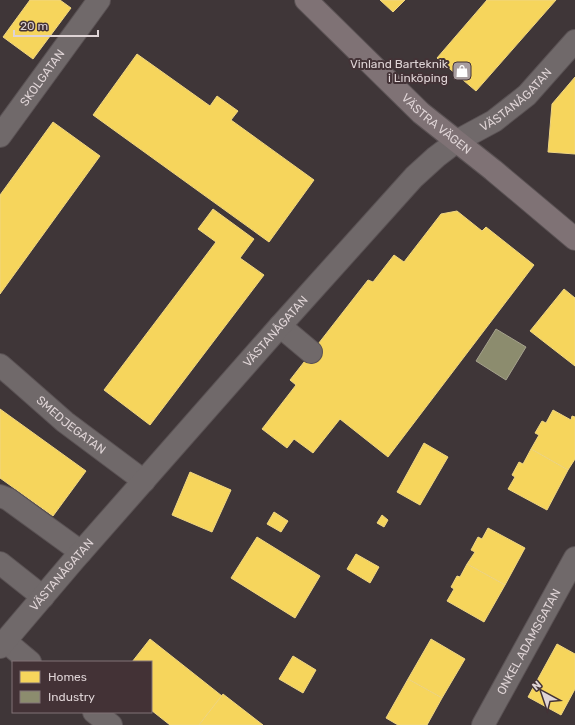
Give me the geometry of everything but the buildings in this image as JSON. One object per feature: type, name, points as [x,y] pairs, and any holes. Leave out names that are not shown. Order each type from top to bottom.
[{"type":"main road","name":"VÄSTRA VÄGEN","points":[[306,0],[421,113],[575,239]]},
{"type":"street","name":"SKOLGATAN","points":[[0,136],[98,0]]},
{"type":"street","name":"VÄSTANÅGATAN","points":[[2,644],[280,326],[414,177],[436,157],[457,141],[494,121],[527,95],[575,41]]},
{"type":"street","points":[[280,326],[311,352]]},
{"type":"street","name":"SMEDJEGATAN","points":[[0,365],[65,422],[144,481]]},
{"type":"street","points":[[0,496],[8,499],[81,552]]},
{"type":"street","name":"ONKEL ADAMSGATAN","points":[[483,725],[575,558]]},
{"type":"street","points":[[0,563],[43,597]]},
{"type":"street","points":[[2,644],[28,661]]},
{"type":"street","points":[[95,713],[110,725]]},
{"type":"place","name":"Vinland Barteknik i Linköping","points":[[462,71]]}]
